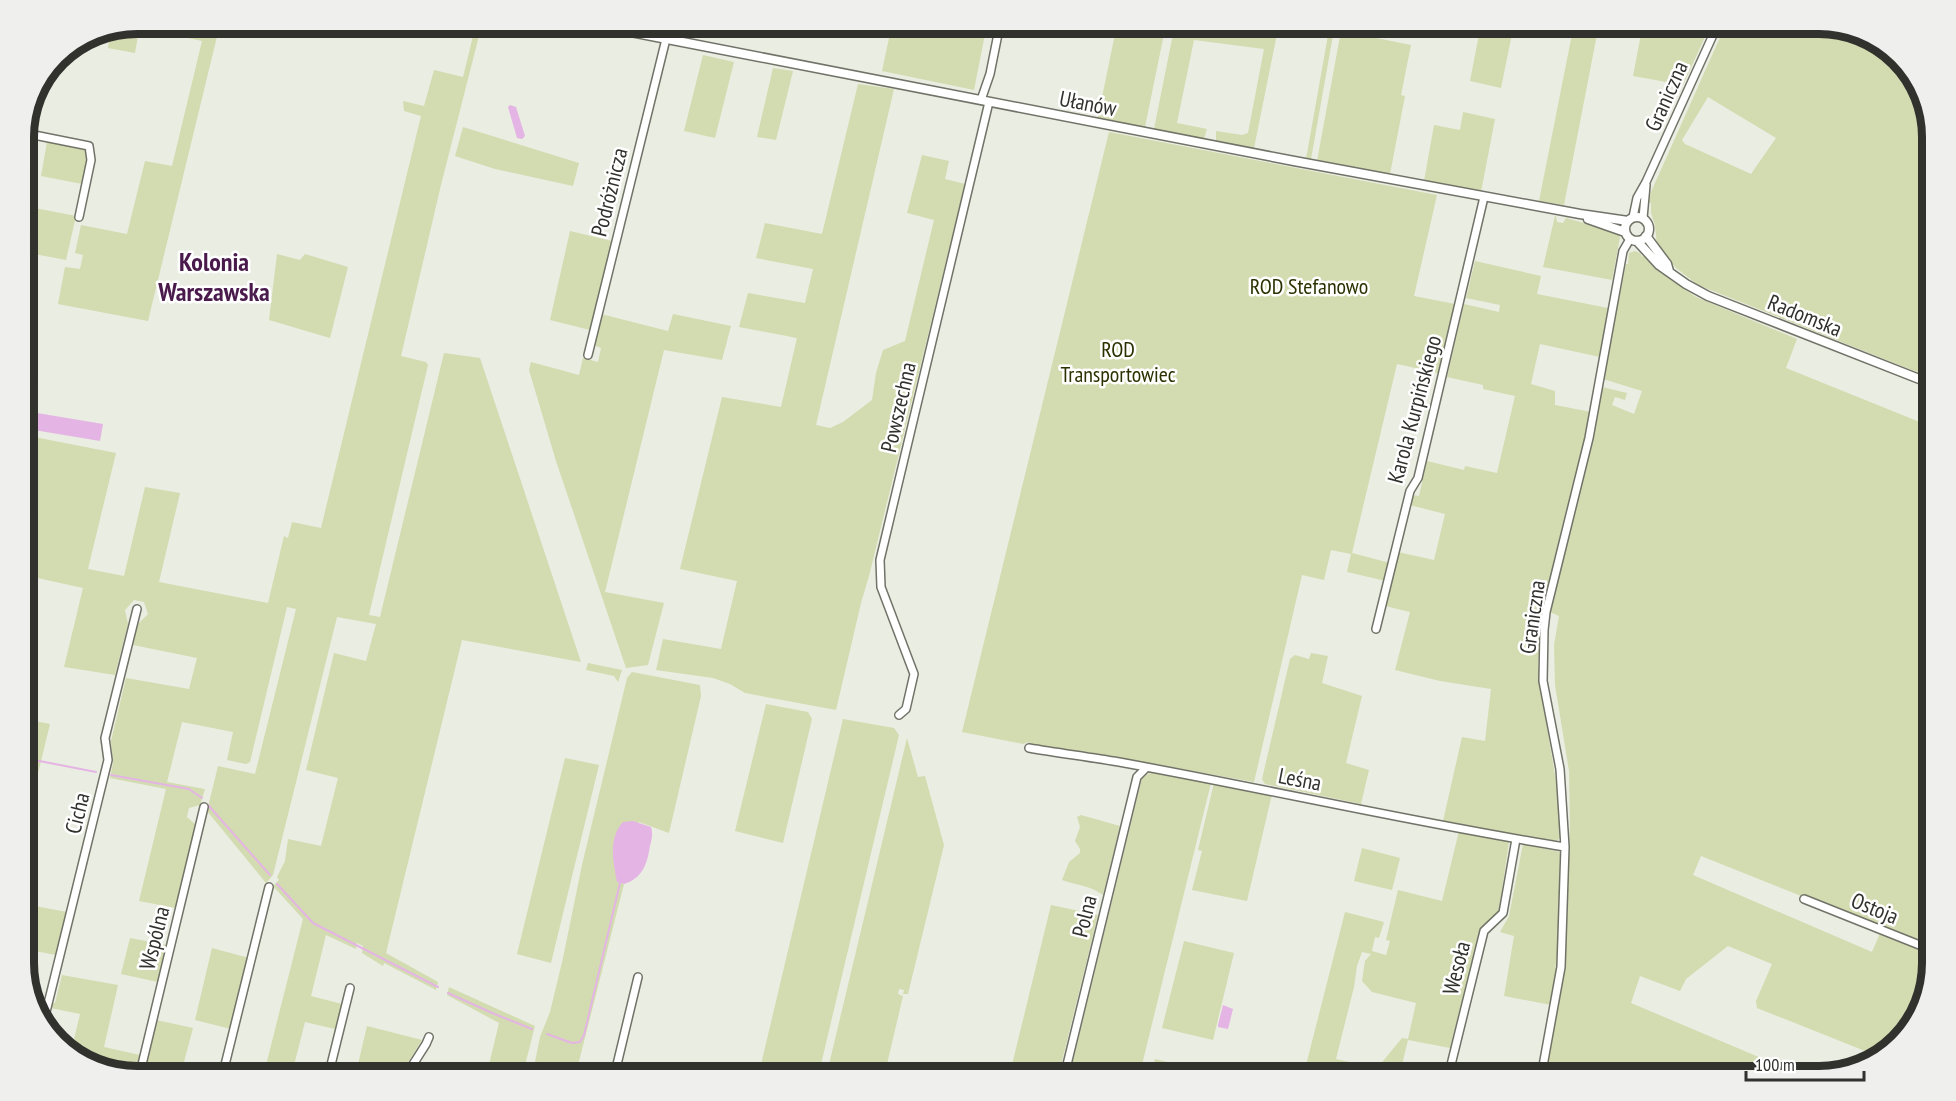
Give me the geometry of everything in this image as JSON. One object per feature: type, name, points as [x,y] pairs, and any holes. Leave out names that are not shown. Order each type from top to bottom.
[{"type":"street","name":"Ułanów","points":[[641,34],[1484,197],[1580,214],[1635,219]]},
{"type":"street","name":"Powszechna","points":[[899,715],[906,709],[914,674],[881,587],[880,560],[985,101],[998,34]]},
{"type":"street","name":"Graniczna","points":[[1635,219],[1646,182],[1713,34]]},
{"type":"street","name":"Podróżnicza","points":[[588,355],[666,39]]},
{"type":"street","points":[[35,135],[89,147],[91,160],[79,217]]},
{"type":"street","name":"Karola Kurpińskiego","points":[[1376,629],[1410,491],[1418,478],[1484,197]]},
{"type":"street","name":"Ułanów","points":[[1580,214],[1631,237]]},
{"type":"street","points":[[1635,219],[1649,226],[1646,236],[1631,237],[1625,226],[1635,219]]},
{"type":"street","name":"Radomska","points":[[1646,236],[1665,261],[1669,271]]},
{"type":"street","name":"Graniczna","points":[[1542,1066],[1561,967],[1564,847],[1560,770],[1543,681],[1544,630],[1546,612],[1589,438],[1623,251],[1631,237]]},
{"type":"street","name":"Radomska","points":[[1631,237],[1655,262],[1708,296],[1921,380]]},
{"type":"street","name":"Cicha","points":[[47,1013],[108,759],[105,738],[137,609]]},
{"type":"street","name":"Leśna","points":[[1029,748],[1564,847]]},
{"type":"street","name":"Polna","points":[[1067,1066],[1137,777],[1146,768]]},
{"type":"street","name":"Wspólna","points":[[142,1066],[204,807]]},
{"type":"street","name":"Wesoła","points":[[1451,1066],[1484,931],[1503,913],[1516,839]]},
{"type":"street","points":[[225,1066],[269,886]]},
{"type":"street","name":"Ostoja","points":[[1804,899],[1922,946]]},
{"type":"street","points":[[617,1066],[638,977]]},
{"type":"street","points":[[331,1066],[350,988]]},
{"type":"street","points":[[412,1066],[429,1037]]},
{"type":"green space","points":[[138,34],[135,53],[108,48],[109,40],[107,40]]},
{"type":"green space","points":[[170,34],[218,34],[148,321],[58,304],[65,267],[80,269],[83,255],[75,253],[81,225],[127,234],[145,161],[172,166],[202,41]]},
{"type":"green space","points":[[474,34],[479,34],[401,356],[426,362],[428,365],[369,615],[380,617],[444,353],[480,358],[581,662],[462,640],[386,953],[438,982],[436,990],[384,963],[383,966],[362,953],[363,946],[357,943],[356,949],[326,935],[311,996],[342,1004],[335,1029],[305,1022],[294,1066],[266,1066],[303,919],[273,886],[279,880],[277,877],[285,861],[288,839],[321,846],[338,778],[306,770],[334,653],[366,661],[376,624],[337,617],[273,875],[266,883],[207,811],[218,766],[255,774],[296,609],[287,607],[250,762],[246,764],[227,760],[233,732],[182,722],[167,782],[205,789],[200,805],[189,808],[187,817],[196,825],[176,908],[139,901],[166,789],[110,778],[113,763],[111,741],[126,678],[189,689],[197,658],[133,645],[138,624],[148,614],[144,602],[134,600],[125,610],[128,624],[115,675],[64,667],[83,588],[35,577],[35,437],[116,453],[88,569],[124,576],[145,487],[180,493],[159,582],[268,603],[284,536],[288,538],[292,522],[321,528],[421,116],[404,111],[403,101],[424,106],[434,70],[463,77]]},
{"type":"green space","points":[[890,34],[985,34],[974,90],[882,71]]},
{"type":"green space","points":[[1115,34],[1164,34],[1145,127],[1098,117]]},
{"type":"green space","points":[[1173,34],[1277,34],[1254,148],[1216,141],[1216,131],[1242,135],[1248,133],[1264,49],[1194,40],[1177,123],[1207,129],[1204,139],[1154,129]]},
{"type":"green space","points":[[1328,34],[1333,34],[1311,159],[1306,159]]},
{"type":"green space","points":[[1340,34],[1356,34],[1411,45],[1401,95],[1405,96],[1390,174],[1317,161]]},
{"type":"green space","points":[[1479,34],[1512,34],[1501,88],[1470,81]]},
{"type":"green space","points":[[1572,34],[1597,34],[1564,205],[1539,201]]},
{"type":"green space","points":[[1641,34],[1706,34],[1683,85],[1633,76]]},
{"type":"green space","points":[[1722,34],[1832,35],[1854,41],[1872,50],[1891,65],[1904,80],[1920,118],[1921,374],[1698,285],[1676,268],[1657,246],[1649,202],[1651,192]],"holes":[[[1708,97],[1776,138],[1751,174],[1685,144],[1682,140]]]},
{"type":"green space","points":[[703,55],[734,62],[715,138],[684,131]]},
{"type":"green space","points":[[773,68],[793,71],[776,140],[757,137]]},
{"type":"green space","points":[[858,84],[894,89],[816,425],[830,428],[843,422],[872,400],[876,373],[883,350],[905,341],[934,220],[907,213],[922,155],[949,161],[945,179],[965,184],[836,710],[745,693],[713,678],[656,670],[663,639],[721,649],[737,581],[680,569],[722,397],[781,407],[797,338],[739,327],[748,293],[805,303],[813,269],[756,258],[765,223],[822,234]]},
{"type":"green space","points":[[1463,112],[1495,119],[1481,192],[1424,181],[1434,125],[1460,130]]},
{"type":"green space","points":[[463,127],[579,163],[573,186],[495,169],[455,156]]},
{"type":"green space","points":[[1109,132],[1437,195],[1414,296],[1455,304],[1438,373],[1397,364],[1352,553],[1390,563],[1386,581],[1347,572],[1351,554],[1331,550],[1324,580],[1302,575],[1254,782],[1087,752],[1087,756],[1033,746],[1028,742],[1023,744],[962,732]]},
{"type":"green space","points":[[47,142],[85,150],[88,154],[82,184],[41,176]]},
{"type":"green space","points":[[35,208],[76,216],[66,260],[35,254]]},
{"type":"green space","points":[[1555,216],[1557,222],[1563,223],[1566,218],[1616,232],[1620,237],[1612,280],[1543,267]]},
{"type":"green space","points":[[570,231],[612,241],[590,330],[550,320]]},
{"type":"green space","points":[[1635,251],[1642,257],[1644,255],[1668,278],[1696,297],[1797,339],[1786,368],[1921,423],[1922,944],[1701,856],[1693,875],[1872,952],[1881,931],[1886,936],[1922,950],[1921,977],[1908,1015],[1891,1036],[1870,1053],[1757,1008],[1756,1001],[1772,964],[1728,946],[1686,979],[1680,991],[1640,976],[1631,1003],[1780,1066],[1547,1066],[1565,961],[1570,825],[1569,771],[1555,685],[1554,645],[1559,616],[1550,612],[1592,441],[1602,387],[1627,393],[1625,400],[1615,397],[1612,405],[1634,414],[1642,391],[1603,379],[1629,253]]},
{"type":"green space","points":[[277,254],[300,260],[305,254],[348,267],[330,338],[269,320]]},
{"type":"green space","points":[[1475,261],[1541,276],[1537,294],[1608,308],[1600,357],[1540,344],[1531,384],[1555,391],[1555,405],[1591,412],[1543,614],[1539,649],[1538,665],[1542,698],[1560,805],[1560,838],[1554,843],[1443,821],[1462,737],[1485,741],[1491,689],[1440,681],[1395,670],[1410,612],[1385,606],[1398,552],[1434,560],[1445,514],[1410,505],[1412,495],[1419,496],[1427,461],[1464,470],[1465,466],[1497,473],[1515,396],[1483,389],[1483,385],[1447,377],[1464,304],[1499,312],[1500,305],[1466,298]]},
{"type":"green space","points":[[601,314],[668,331],[673,314],[731,326],[722,360],[664,350],[605,592],[664,603],[648,665],[626,668],[556,461],[529,370],[531,362],[579,375],[583,358],[598,362],[601,348],[594,345]]},
{"type":"green space","points":[[1311,653],[1328,656],[1322,683],[1362,696],[1346,763],[1369,770],[1361,804],[1265,784],[1262,779],[1290,659],[1295,655],[1309,659]]},
{"type":"green space","points":[[588,663],[622,670],[618,682],[614,676],[586,670]]},
{"type":"green space","points":[[632,672],[700,685],[701,696],[669,833],[639,822],[617,882],[624,884],[578,1066],[534,1066],[540,1037],[550,1012],[563,958],[582,865],[627,678]]},
{"type":"green space","points":[[766,704],[808,712],[812,719],[783,843],[735,831]]},
{"type":"green space","points":[[843,719],[894,728],[899,735],[821,1066],[761,1066]]},
{"type":"green space","points":[[35,721],[50,724],[35,786]]},
{"type":"green space","points":[[907,738],[918,777],[925,776],[944,845],[939,866],[908,994],[903,994],[904,990],[899,989],[898,994],[903,996],[887,1066],[829,1066]]},
{"type":"green space","points":[[565,758],[599,765],[551,963],[517,954]]},
{"type":"green space","points":[[1151,772],[1211,783],[1142,1066],[1072,1066],[1142,778]]},
{"type":"green space","points":[[1214,783],[1272,794],[1247,901],[1192,890],[1202,851],[1198,850]]},
{"type":"green space","points":[[1081,815],[1120,826],[1103,895],[1062,880],[1069,862],[1080,853],[1075,841],[1080,827],[1077,817]]},
{"type":"green space","points":[[1459,831],[1509,841],[1499,911],[1480,929],[1450,1048],[1408,1040],[1402,1066],[1379,1066],[1402,1038],[1408,1039],[1416,1003],[1372,992],[1362,981],[1365,961],[1371,954],[1362,952],[1336,1059],[1350,1062],[1349,1066],[1306,1066],[1345,912],[1384,922],[1379,938],[1375,937],[1372,951],[1386,955],[1390,941],[1386,940],[1398,890],[1442,901]]},
{"type":"green space","points":[[1523,844],[1560,852],[1558,955],[1555,968],[1558,969],[1551,1005],[1504,996],[1514,936],[1500,932],[1509,916]]},
{"type":"green space","points":[[1362,848],[1400,858],[1392,890],[1354,881]]},
{"type":"green space","points":[[1051,905],[1098,915],[1061,1066],[1012,1066]]},
{"type":"green space","points":[[35,906],[67,912],[56,955],[35,951]]},
{"type":"green space","points":[[130,938],[167,945],[158,982],[121,974]]},
{"type":"green space","points":[[1184,941],[1234,953],[1213,1040],[1162,1028]]},
{"type":"green space","points":[[212,948],[249,958],[231,1029],[195,1020]]},
{"type":"green space","points":[[62,975],[118,985],[104,1047],[140,1055],[137,1066],[124,1066],[98,1059],[75,1045],[73,1043],[80,1014],[51,1008],[52,1003],[55,1003]]},
{"type":"green space","points":[[449,987],[535,1026],[525,1066],[489,1066],[499,1023],[447,995]]},
{"type":"green space","points":[[156,1020],[193,1028],[183,1066],[145,1066]]},
{"type":"green space","points":[[367,1026],[422,1040],[406,1066],[358,1066]]},
{"type":"green space","points":[[1155,1059],[1184,1066],[1153,1066]]},
{"type":"shaded area","points":[[510,105],[516,107],[525,136],[522,139],[517,138],[508,107]]},
{"type":"shaded area","points":[[35,413],[103,424],[100,441],[35,430]]},
{"type":"shaded area","points":[[633,821],[651,827],[652,839],[643,870],[636,878],[624,884],[617,882],[613,843],[618,828],[623,822]]},
{"type":"shaded area","points":[[1223,1005],[1233,1009],[1228,1029],[1218,1027]]},
{"type":"waterway","points":[[35,760],[96,772]]},
{"type":"waterway","points":[[111,775],[189,789],[202,798]]},
{"type":"waterway","points":[[208,805],[270,875]]},
{"type":"waterway","points":[[547,1034],[572,1043],[580,1042],[584,1035],[620,883]]},
{"type":"waterway","points":[[277,884],[313,923],[438,987]]},
{"type":"waterway","points":[[448,993],[532,1029]]},
{"type":"district","name":"Kolonia Warszawska","points":[[214,277]]},
{"type":"park label","name":"ROD Stefanowo","points":[[1309,286]]},
{"type":"park label","name":"ROD Transportowiec","points":[[1118,362]]}]
